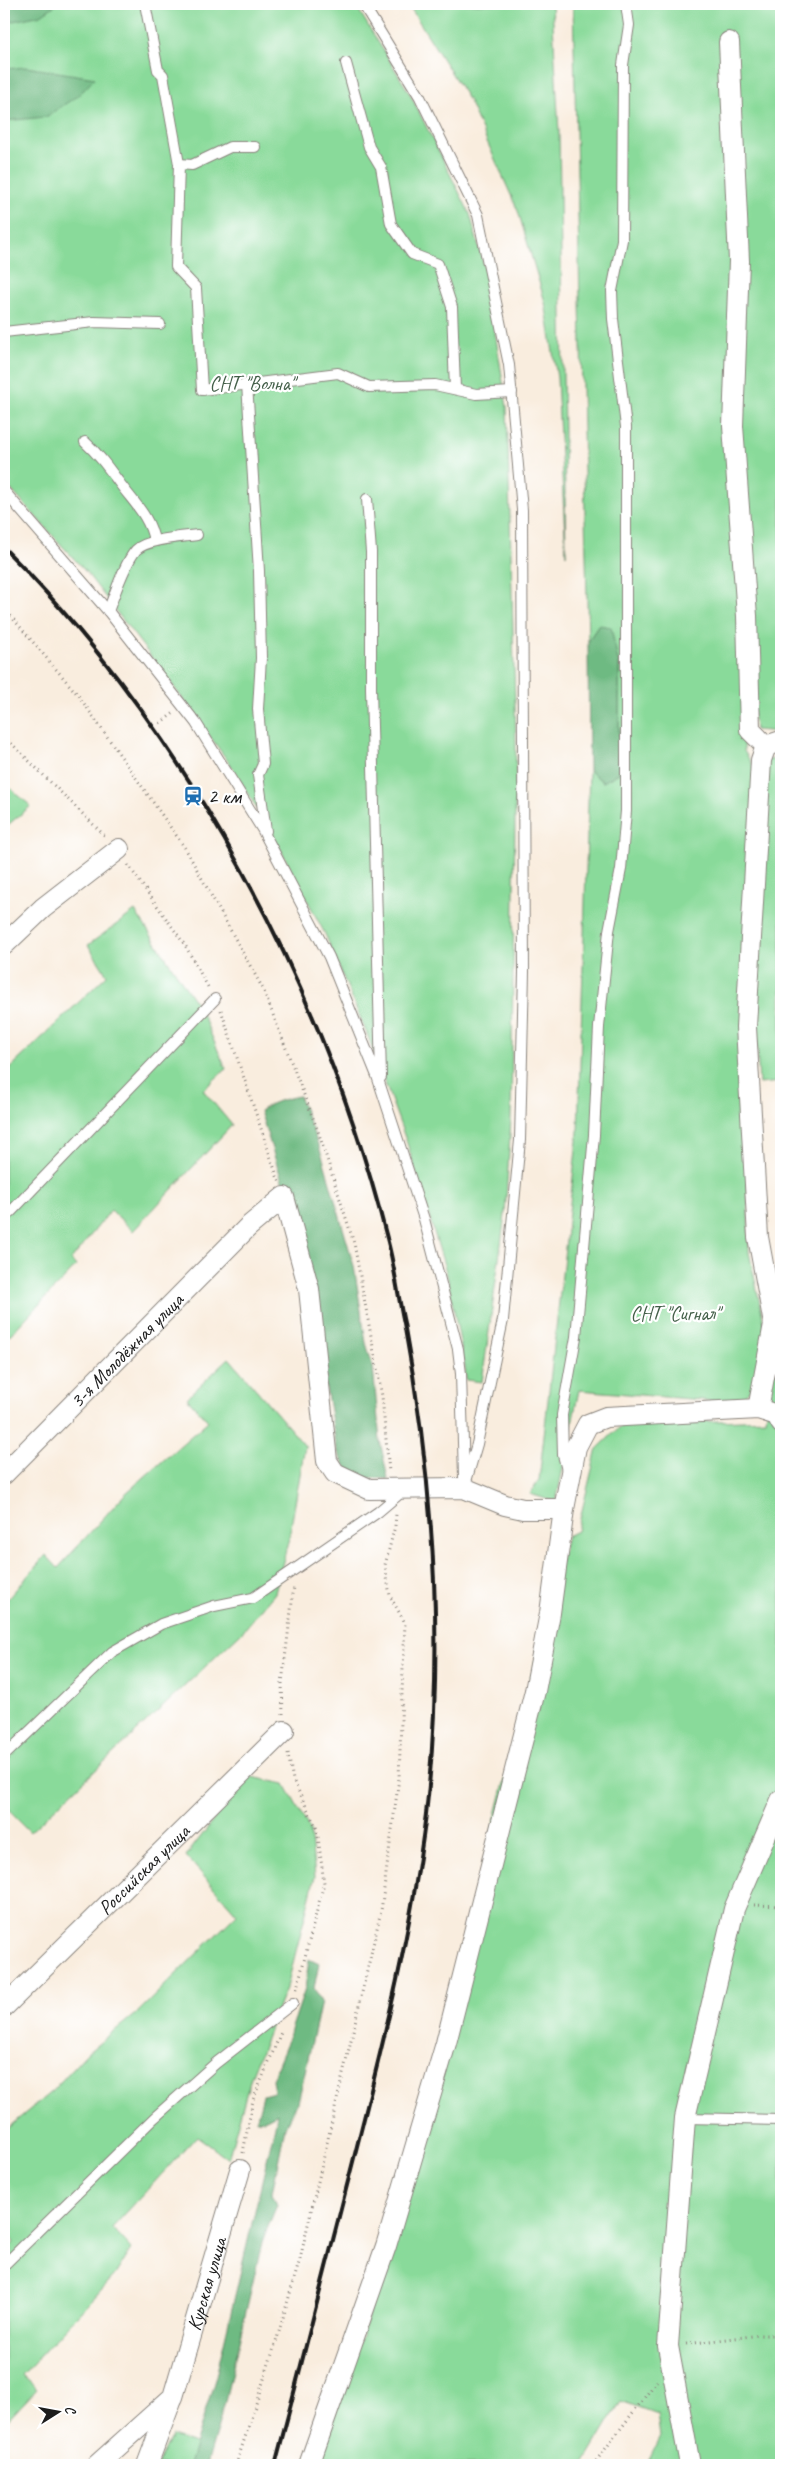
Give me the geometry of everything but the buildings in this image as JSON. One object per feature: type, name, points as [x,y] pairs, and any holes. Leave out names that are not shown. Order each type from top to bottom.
[{"type":"street","points":[[728,42],[739,261],[733,426],[747,616],[750,730],[774,744],[761,760],[746,1026],[758,1237],[778,1316],[758,1409]]},
{"type":"street","points":[[4,945],[43,908],[119,849]]},
{"type":"street","points":[[284,1196],[309,1289],[327,1461],[335,1473],[369,1489],[399,1492],[464,1488],[523,1509],[564,1509]]},
{"type":"street","name":"3-я Молодёжная улица","points":[[4,1474],[248,1227],[284,1196]]},
{"type":"street","points":[[309,2465],[386,2246],[446,2043],[535,1691],[550,1613],[564,1509],[576,1447],[588,1424],[606,1417],[758,1409],[777,1415],[781,1423]]},
{"type":"street","name":"Российская улица","points":[[4,2007],[284,1731]]},
{"type":"street","points":[[690,2465],[669,2354],[685,2118],[736,1904],[781,1800]]},
{"type":"street","name":"Курская улица","points":[[148,2465],[173,2397],[240,2170]]},
{"type":"street","points":[[97,2465],[173,2397]]},
{"type":"lane","points":[[146,4],[158,70],[163,74],[179,164],[176,267],[196,288],[202,390],[338,373],[369,387],[435,385],[476,394],[512,392]]},
{"type":"lane","points":[[363,4],[420,97],[478,215],[509,365],[522,510],[524,972],[520,1140],[503,1320],[477,1444],[464,1488]]},
{"type":"lane","points":[[570,1481],[563,1455],[562,1414],[576,1337],[594,1134],[598,1027],[610,930],[621,869],[626,811],[626,427],[613,319],[612,291],[622,240],[623,65],[629,25],[626,4]]},
{"type":"lane","points":[[346,63],[369,148],[381,167],[391,224],[412,254],[438,264],[452,306],[455,390]]},
{"type":"lane","points":[[179,164],[192,165],[230,148],[255,147]]},
{"type":"lane","points":[[4,332],[94,322],[160,324]]},
{"type":"lane","points":[[247,384],[259,571],[260,658],[258,709],[263,764],[258,775],[267,839]]},
{"type":"lane","points":[[85,442],[105,461],[118,482],[141,510],[153,532],[154,541]]},
{"type":"lane","points":[[4,491],[108,611],[196,724],[267,839],[329,957],[381,1086],[424,1219],[458,1349],[461,1374],[464,1488]]},
{"type":"lane","points":[[367,498],[371,552],[371,688],[381,1086]]},
{"type":"lane","points":[[108,611],[122,577],[137,550],[154,541],[197,535]]},
{"type":"lane","points":[[4,1219],[215,999]]},
{"type":"lane","points":[[4,1756],[112,1652],[161,1624],[214,1606],[253,1598],[399,1492]]},
{"type":"lane","points":[[4,2264],[154,2118],[216,2063],[293,2003]]},
{"type":"lane","points":[[685,2118],[781,2120]]},
{"type":"path","points":[[4,608],[78,696],[185,848],[263,990],[318,1131],[354,1243],[382,1396],[387,1466],[399,1492],[395,1526],[385,1565],[390,1596],[405,1623],[399,1778],[381,1911],[300,2259],[276,2342],[236,2465]]},
{"type":"path","points":[[4,736],[119,849],[125,861],[185,945],[224,1015],[284,1196]]},
{"type":"path","points":[[240,2170],[253,2100],[293,2003],[324,1883],[317,1829],[293,1780],[284,1731],[282,1683],[296,1567]]},
{"type":"path","points":[[736,1904],[781,1906]]},
{"type":"path","points":[[594,2465],[669,2354],[760,2335],[781,2335]]},
{"type":"green space","name":"СНТ \"Волна\"","points":[[4,4],[355,4],[410,94],[470,214],[485,270],[507,407],[516,742],[511,1119],[505,1215],[482,1382],[466,1380],[447,1275],[407,1143],[367,1034],[325,934],[281,850],[233,768],[171,683],[86,572],[4,482]]},
{"type":"green space","points":[[4,4],[57,4],[41,15],[8,22],[4,15]]},
{"type":"green space","points":[[408,4],[552,4],[559,133],[566,555],[557,378],[545,302],[518,211],[469,101]]},
{"type":"green space","name":"СНТ \"Сигнал\"","points":[[573,4],[781,4],[781,732],[755,730],[744,630],[744,751],[754,767],[746,1128],[749,1252],[764,1323],[756,1383],[738,1403],[579,1390],[556,1502],[530,1494],[539,1480],[578,1132],[589,770],[603,782],[619,773],[619,666],[599,625],[588,641]]},
{"type":"green space","points":[[26,67],[95,78],[80,94],[46,117],[4,121],[4,69]]},
{"type":"green space","points":[[599,625],[611,627],[619,666],[619,773],[603,782],[589,770],[588,641]]},
{"type":"green space","points":[[781,759],[781,1082],[759,1084],[756,1029],[761,760]]},
{"type":"green space","points":[[4,783],[31,806],[4,828]]},
{"type":"green space","points":[[135,911],[200,1009],[226,1069],[203,1090],[232,1125],[133,1231],[111,1210],[71,1260],[76,1266],[4,1341],[4,1074],[107,975],[88,945]]},
{"type":"green space","points":[[299,1096],[322,1155],[354,1266],[366,1343],[373,1367],[380,1441],[388,1479],[355,1475],[346,1468],[337,1450],[298,1231],[260,1111],[278,1101]]},
{"type":"green space","points":[[781,1323],[781,2465],[646,2465],[660,2437],[657,2414],[621,2401],[583,2465],[316,2465],[367,2321],[567,1536],[577,1531],[597,1449],[622,1425],[766,1419]]},
{"type":"green space","points":[[229,1358],[305,1446],[289,1538],[275,1593],[243,1631],[30,1832],[4,1806],[4,1603],[46,1555],[58,1568],[125,1494],[208,1421],[187,1398]]},
{"type":"green space","points":[[247,1776],[285,1784],[310,1830],[315,1876],[288,1983],[251,2077],[228,2159],[197,2136],[112,2228],[131,2249],[115,2275],[22,2375],[37,2389],[4,2424],[4,2251],[14,2242],[4,2231],[4,2131],[52,2091],[87,2053],[139,2011],[237,1914],[186,1856]]},
{"type":"green space","points":[[309,1959],[319,1964],[314,1988],[321,2002],[299,2098],[285,2127],[272,2193],[277,2205],[263,2239],[224,2405],[207,2465],[189,2465],[216,2376],[278,2113],[264,2120],[256,2121],[263,2095],[274,2092],[272,2079],[285,2048],[305,1989]]},
{"type":"green space","points":[[171,2436],[197,2445],[189,2465],[157,2465]]},
{"type":"railway","points":[[4,548],[71,621],[133,699],[190,782],[241,870],[287,960],[327,1053],[361,1147],[388,1242],[404,1323],[423,1445],[433,1567],[435,1691],[432,1752],[420,1856],[405,1940],[387,2022],[337,2226],[275,2465]]},
{"type":"place","name":"2 км","points":[[193,796]]}]
